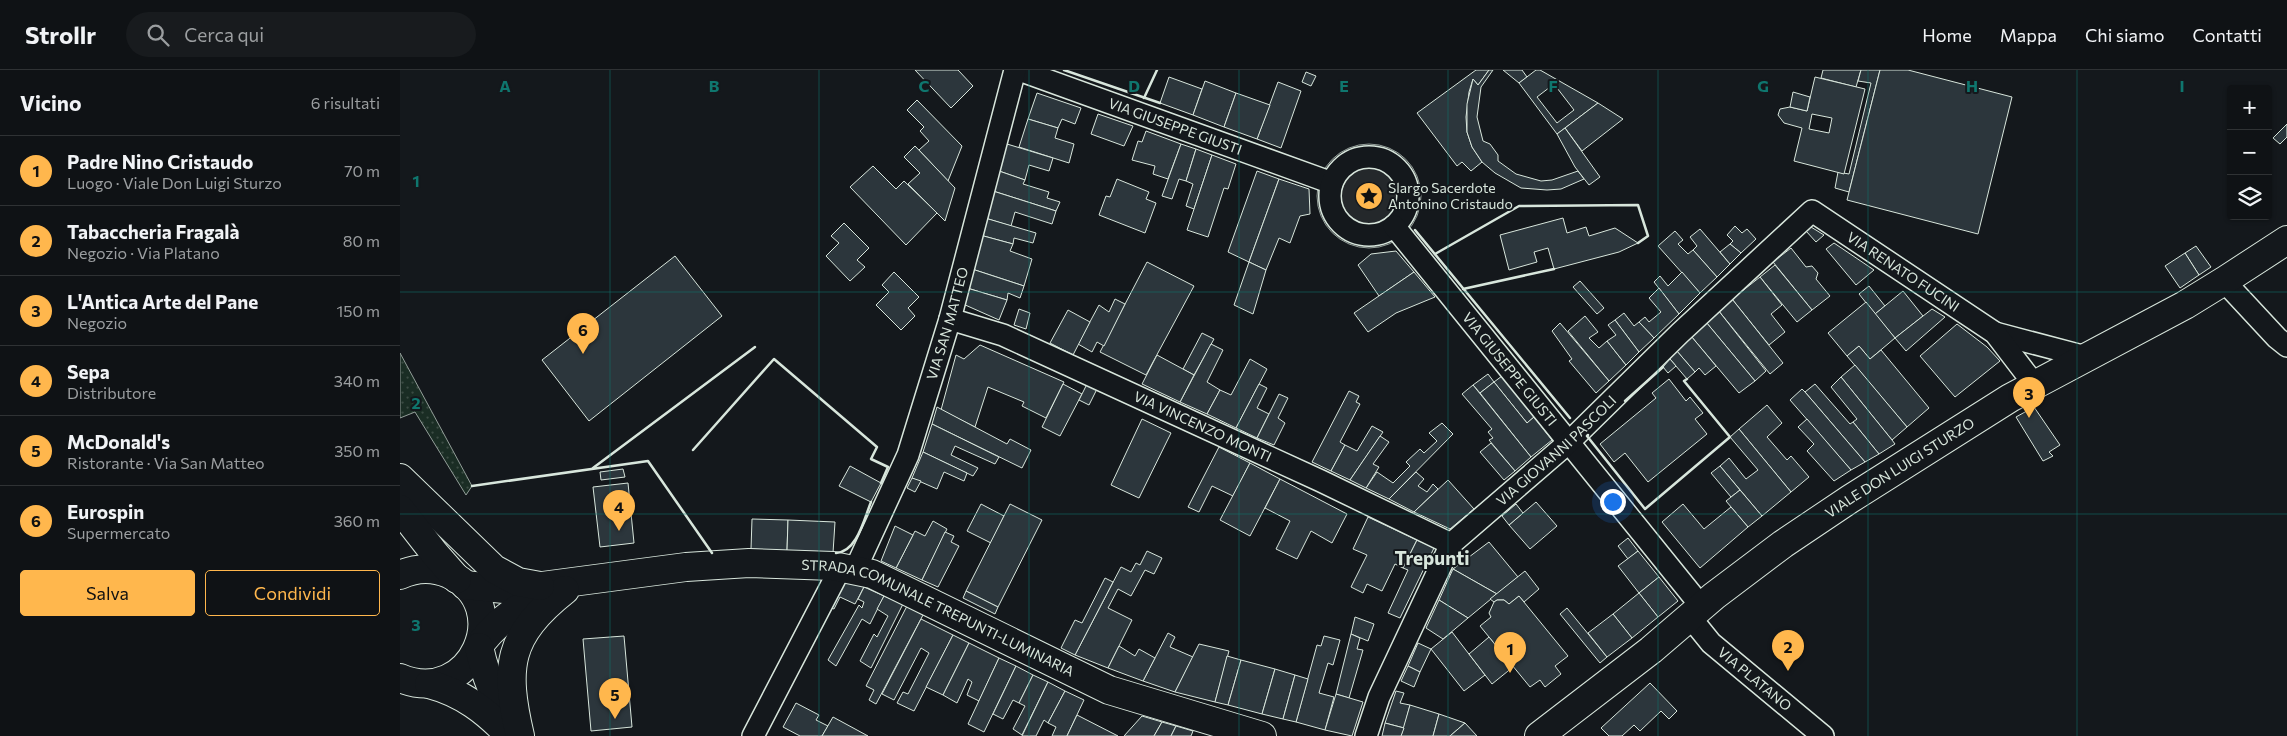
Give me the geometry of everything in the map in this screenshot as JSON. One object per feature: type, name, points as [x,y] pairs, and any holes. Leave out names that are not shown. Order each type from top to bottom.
[{"type":"main road","name":"VIALE DON LUIGI STURZO","points":[[1539,736],[1651,650],[1695,612],[1783,544],[1850,499],[2034,384],[2224,282],[2287,240]]},
{"type":"main road","points":[[400,478],[490,566],[518,582],[552,588]]},
{"type":"main road","points":[[400,510],[435,554],[475,598],[481,613],[482,628],[479,646],[484,670],[493,694],[519,736]]},
{"type":"main road","name":"STRADA COMUNALE TREPUNTI-LUMINARIA","points":[[552,588],[603,578],[686,567],[749,563],[848,568],[872,574],[1109,690],[1262,736]]},
{"type":"main road","points":[[400,575],[412,570],[428,569],[443,572],[461,582],[502,590],[552,588]]},
{"type":"main road","points":[[429,684],[445,680],[459,672],[471,661],[479,646],[501,620],[552,588]]},
{"type":"main road","points":[[519,736],[511,682],[511,669],[515,652],[523,635],[552,588]]},
{"type":"main road","points":[[400,678],[450,690],[487,713],[510,736]]},
{"type":"street","name":"VIA GIUSEPPE GIUSTI","points":[[1017,70],[1332,183]]},
{"type":"street","name":"VIA SAN MATTEO","points":[[753,736],[848,568],[908,455],[950,319],[1017,70]]},
{"type":"street","points":[[1372,158],[1391,165],[1404,180],[1407,195],[1405,210],[1394,226],[1385,232],[1365,235],[1346,228],[1333,212],[1330,193],[1332,183],[1344,167],[1352,161],[1372,158]]},
{"type":"street","name":"VIA RENATO FUCINI","points":[[1812,211],[1995,333],[2034,384]]},
{"type":"street","name":"VIA GIOVANNI PASCOLI","points":[[1366,736],[1379,697],[1451,544],[1568,442],[1680,332],[1812,211]]},
{"type":"street","name":"VIA GIUSEPPE GIUSTI","points":[[1394,226],[1568,442],[1695,612]]},
{"type":"street","points":[[2224,282],[2277,338],[2287,346]]},
{"type":"street","name":"VIA VINCENZO MONTI","points":[[950,319],[1003,335],[1312,477],[1451,544]]},
{"type":"street","name":"VIA RENATO FUCINI","points":[[1995,333],[2086,357]]},
{"type":"street","name":"VIA PLATANO","points":[[1695,612],[1710,643],[1823,736]]},
{"type":"green space","points":[[400,353],[472,486],[466,495],[415,412],[400,418]]},
{"type":"shaded area","name":"Slargo Sacerdote Antonino Cristaudo","points":[[1369,144],[1389,148],[1406,159],[1417,176],[1421,196],[1417,216],[1406,233],[1389,244],[1369,248],[1349,244],[1332,233],[1321,216],[1317,196],[1321,176],[1332,159],[1349,148]]},
{"type":"building","points":[[915,70],[958,70],[973,86],[951,108]]},
{"type":"building","points":[[1476,70],[1489,70],[1478,85],[1473,79],[1469,92],[1466,117],[1467,132],[1472,147],[1482,162],[1471,171],[1462,162],[1457,166],[1417,113]]},
{"type":"building","points":[[1489,70],[1493,70],[1481,87],[1477,117],[1483,141],[1490,144],[1498,155],[1498,161],[1516,174],[1541,181],[1552,180],[1578,171],[1584,179],[1561,189],[1521,188],[1495,173],[1482,162],[1472,147],[1467,132],[1467,104],[1473,79],[1478,85]]},
{"type":"building","points":[[1503,70],[1522,70],[1527,77],[1519,83]]},
{"type":"building","points":[[1536,70],[1540,70],[1598,103],[1557,134],[1519,83]],"holes":[[[1554,84],[1574,110],[1557,123],[1537,97]]]},
{"type":"building","points":[[1823,70],[1861,70],[1856,87],[1821,78]]},
{"type":"building","points":[[1861,70],[1880,70],[1849,192],[1835,188],[1838,172],[1849,174],[1871,83],[1858,81]]},
{"type":"building","points":[[1880,70],[1908,70],[2012,97],[1978,234],[1847,200]]},
{"type":"building","points":[[1306,72],[1316,76],[1311,86],[1302,82]]},
{"type":"building","points":[[1169,77],[1202,89],[1193,115],[1160,103]]},
{"type":"building","points":[[1815,77],[1865,89],[1844,174],[1794,161],[1802,128],[1784,123],[1778,115],[1780,109],[1790,107],[1807,111]],"holes":[[[1812,114],[1832,118],[1829,133],[1809,129]]]},
{"type":"building","points":[[1205,81],[1236,93],[1224,127],[1193,115]]},
{"type":"building","points":[[1278,82],[1301,91],[1281,148],[1257,139]]},
{"type":"building","points":[[1793,92],[1810,97],[1807,111],[1790,107]]},
{"type":"building","points":[[1037,93],[1081,108],[1075,124],[1062,119],[1058,128],[1028,119]]},
{"type":"building","points":[[1236,93],[1270,105],[1257,139],[1224,127]]},
{"type":"building","points":[[917,100],[962,146],[948,181],[919,150],[929,141],[920,131],[924,127],[907,110]]},
{"type":"building","points":[[1598,103],[1623,119],[1582,151],[1565,128]]},
{"type":"building","points":[[1098,114],[1133,126],[1124,146],[1091,134]]},
{"type":"building","points":[[1028,119],[1058,128],[1055,138],[1074,144],[1069,163],[1019,147]]},
{"type":"building","points":[[2287,124],[2287,137],[2280,144],[2273,138]]},
{"type":"building","points":[[1565,128],[1600,177],[1589,185],[1575,167],[1557,134]]},
{"type":"building","points":[[1146,131],[1181,144],[1168,179],[1153,174],[1155,166],[1132,160],[1138,141],[1142,142]]},
{"type":"building","points":[[1007,144],[1053,158],[1049,171],[1029,165],[1025,180],[999,171]]},
{"type":"building","points":[[1181,144],[1196,149],[1186,181],[1179,179],[1172,199],[1162,196]]},
{"type":"building","points":[[915,146],[955,188],[945,221],[908,184],[920,173],[904,157]]},
{"type":"building","points":[[1196,149],[1212,155],[1194,209],[1186,206],[1193,184],[1186,181]]},
{"type":"building","points":[[1212,155],[1236,164],[1228,189],[1224,188],[1208,237],[1187,230]]},
{"type":"building","points":[[873,166],[896,189],[904,181],[937,213],[906,245],[850,187]]},
{"type":"building","points":[[999,171],[1025,180],[1023,184],[1049,192],[1047,198],[1060,202],[1056,211],[993,191]]},
{"type":"building","points":[[1257,171],[1279,179],[1249,262],[1228,252]]},
{"type":"building","points":[[1117,179],[1149,192],[1146,199],[1156,203],[1145,233],[1099,215],[1106,196],[1110,197]]},
{"type":"building","points":[[1279,179],[1309,189],[1310,214],[1300,216],[1290,243],[1279,238],[1266,270],[1249,262]]},
{"type":"building","points":[[993,191],[1056,211],[1052,224],[1015,212],[1011,226],[985,218]]},
{"type":"building","points":[[985,218],[1036,233],[1033,243],[1014,238],[1013,244],[980,235]]},
{"type":"building","points":[[1563,218],[1567,233],[1586,227],[1589,236],[1615,228],[1638,243],[1619,252],[1554,269],[1548,248],[1534,252],[1537,262],[1509,270],[1500,235]]},
{"type":"building","points":[[844,223],[869,248],[857,260],[865,267],[850,281],[826,256],[839,243],[831,236]]},
{"type":"building","points":[[1735,226],[1742,233],[1747,229],[1756,239],[1741,253],[1730,244],[1733,241],[1727,235]]},
{"type":"building","points":[[1811,227],[1824,235],[1816,242],[1806,231]]},
{"type":"building","points":[[1700,229],[1730,264],[1717,277],[1693,250],[1697,246],[1690,237]]},
{"type":"building","points":[[1675,231],[1683,240],[1678,244],[1688,254],[1693,250],[1717,277],[1700,293],[1658,246]]},
{"type":"building","points":[[980,235],[1013,244],[1010,251],[1032,259],[1024,286],[972,269]]},
{"type":"building","points":[[1834,243],[1874,270],[1856,285],[1826,249]]},
{"type":"building","points":[[1730,244],[1741,253],[1730,264],[1720,252]]},
{"type":"building","points":[[2196,246],[2211,267],[2199,275],[2185,253]]},
{"type":"building","points":[[1791,248],[1806,267],[1812,266],[1818,273],[1816,279],[1830,296],[1812,310],[1773,262]]},
{"type":"building","points":[[1396,251],[1414,272],[1379,296],[1358,265],[1371,254]]},
{"type":"building","points":[[2185,253],[2199,275],[2180,288],[2165,266]]},
{"type":"building","points":[[675,256],[722,316],[589,421],[542,360]]},
{"type":"building","points":[[1147,262],[1194,286],[1146,375],[1100,352]]},
{"type":"building","points":[[1249,262],[1266,270],[1253,314],[1234,305]]},
{"type":"building","points":[[1775,265],[1812,310],[1797,322],[1760,277]]},
{"type":"building","points":[[972,269],[1024,286],[1020,298],[1008,293],[1007,300],[967,288]]},
{"type":"building","points":[[894,272],[919,297],[908,308],[915,316],[901,330],[876,305],[889,292],[882,285]]},
{"type":"building","points":[[1414,272],[1435,297],[1396,313],[1368,332],[1354,313]]},
{"type":"building","points":[[1682,272],[1700,293],[1679,314],[1654,282],[1660,276],[1668,286]]},
{"type":"building","points":[[1760,277],[1782,305],[1771,314],[1785,332],[1769,345],[1732,299]]},
{"type":"building","points":[[1580,281],[1604,308],[1597,314],[1573,287]]},
{"type":"building","points":[[1869,286],[1885,306],[1875,314],[1859,294]]},
{"type":"building","points":[[967,288],[1007,300],[999,320],[963,304]]},
{"type":"building","points":[[1659,288],[1679,314],[1654,338],[1639,322],[1645,317],[1649,322],[1661,312],[1649,298]]},
{"type":"building","points":[[1903,291],[1923,316],[1895,338],[1875,314]]},
{"type":"building","points":[[1115,299],[1125,304],[1104,346],[1097,342],[1092,352],[1078,344],[1099,305],[1109,312]]},
{"type":"building","points":[[1732,299],[1783,363],[1770,374],[1718,310]]},
{"type":"building","points":[[1866,302],[1895,338],[1870,359],[1859,346],[1847,356],[1828,333]]},
{"type":"building","points":[[1019,309],[1030,313],[1026,329],[1014,325]]},
{"type":"building","points":[[1932,309],[1945,317],[1906,351],[1895,338]]},
{"type":"building","points":[[1068,310],[1090,322],[1073,355],[1050,343]]},
{"type":"building","points":[[1718,310],[1766,371],[1755,381],[1706,322]]},
{"type":"building","points":[[1624,313],[1634,326],[1639,322],[1654,338],[1639,352],[1615,320]]},
{"type":"building","points":[[1585,316],[1598,332],[1589,338],[1599,348],[1607,341],[1626,365],[1609,381],[1568,331]]},
{"type":"building","points":[[1615,320],[1639,352],[1626,365],[1607,341],[1616,335],[1608,325]]},
{"type":"building","points":[[1706,322],[1755,381],[1739,393],[1691,336]]},
{"type":"building","points":[[1560,323],[1609,381],[1596,393],[1569,361],[1572,359],[1552,331]]},
{"type":"building","points":[[1957,324],[1987,347],[2000,361],[1955,397],[1920,356]]},
{"type":"building","points":[[1202,333],[1214,339],[1194,375],[1183,369]]},
{"type":"building","points":[[1691,336],[1716,366],[1705,375],[1699,368],[1695,372],[1676,350]]},
{"type":"building","points":[[1211,344],[1223,350],[1207,382],[1220,390],[1207,414],[1180,402]]},
{"type":"building","points":[[980,345],[1064,382],[1046,418],[1022,406],[1024,402],[988,387],[975,427],[941,410],[956,355],[964,359]]},
{"type":"building","points":[[1859,346],[1870,359],[1881,350],[1929,408],[1907,427],[1847,356]]},
{"type":"building","points":[[1676,350],[1695,372],[1687,379],[1670,359]]},
{"type":"building","points":[[1157,355],[1194,375],[1180,402],[1142,384]]},
{"type":"building","points":[[1250,359],[1267,369],[1236,428],[1207,414],[1220,390],[1231,395]]},
{"type":"building","points":[[1670,359],[1676,366],[1668,373],[1663,367]]},
{"type":"building","points":[[1855,365],[1907,427],[1892,440],[1841,377]]},
{"type":"building","points":[[1488,374],[1494,382],[1480,393],[1473,385]]},
{"type":"building","points":[[1502,376],[1534,417],[1527,423],[1494,382]]},
{"type":"building","points":[[1841,377],[1895,444],[1879,454],[1853,422],[1857,419],[1831,387]]},
{"type":"building","points":[[1669,379],[1686,401],[1690,397],[1703,413],[1695,419],[1707,434],[1648,482],[1625,453],[1614,462],[1600,444],[1656,398],[1652,393]]},
{"type":"building","points":[[1494,382],[1527,423],[1534,417],[1552,440],[1531,457],[1480,393]]},
{"type":"building","points":[[1063,384],[1082,394],[1060,436],[1042,427]]},
{"type":"building","points":[[1087,384],[1097,389],[1089,405],[1079,400]]},
{"type":"building","points":[[1259,384],[1267,388],[1257,408],[1269,414],[1257,438],[1236,428]]},
{"type":"building","points":[[1815,384],[1850,424],[1853,422],[1879,454],[1865,462],[1805,392]]},
{"type":"building","points":[[1473,385],[1531,457],[1515,471],[1489,440],[1493,438],[1488,432],[1492,429],[1462,394]]},
{"type":"building","points":[[1802,389],[1865,462],[1851,470],[1790,400]]},
{"type":"building","points":[[1349,391],[1359,396],[1356,402],[1360,404],[1340,442],[1345,445],[1331,471],[1312,462]]},
{"type":"building","points":[[1279,394],[1288,398],[1278,418],[1285,423],[1274,445],[1257,438]]},
{"type":"building","points":[[1767,405],[1782,423],[1767,437],[1787,460],[1791,456],[1809,477],[1791,492],[1739,429]]},
{"type":"building","points":[[937,407],[1007,444],[1010,439],[1031,450],[1022,468],[932,424]]},
{"type":"building","points":[[2034,407],[2060,445],[2049,452],[2053,456],[2043,461],[2016,417]]},
{"type":"building","points":[[1142,419],[1171,433],[1139,498],[1111,485]]},
{"type":"building","points":[[1807,419],[1851,470],[1834,481],[1807,451],[1814,444],[1798,427]]},
{"type":"building","points":[[1442,423],[1453,434],[1389,499],[1366,488],[1377,472],[1393,483],[1410,466],[1406,462],[1420,449],[1424,453],[1437,441],[1429,433]]},
{"type":"building","points":[[932,424],[999,457],[995,464],[955,446],[951,455],[978,468],[973,476],[923,452]]},
{"type":"building","points":[[1372,426],[1383,432],[1350,480],[1331,471],[1345,445],[1357,451]]},
{"type":"building","points":[[1739,429],[1791,492],[1762,516],[1720,466],[1729,458],[1746,479],[1758,470],[1730,437]]},
{"type":"building","points":[[1380,436],[1389,442],[1373,464],[1379,467],[1366,488],[1350,480]]},
{"type":"building","points":[[1491,443],[1515,471],[1504,480],[1480,452]]},
{"type":"building","points":[[1219,447],[1250,463],[1233,496],[1212,486],[1199,512],[1188,507]]},
{"type":"building","points":[[923,452],[967,473],[964,481],[944,472],[937,489],[912,478]]},
{"type":"building","points":[[1250,463],[1280,479],[1250,536],[1220,520]]},
{"type":"building","points":[[850,466],[881,483],[871,502],[839,486]]},
{"type":"building","points":[[1720,466],[1740,490],[1731,497],[1711,473]]},
{"type":"building","points":[[623,469],[625,477],[601,480],[600,472]]},
{"type":"building","points":[[1416,472],[1424,479],[1418,486],[1427,492],[1433,484],[1438,489],[1414,512],[1389,499]]},
{"type":"building","points":[[912,478],[921,481],[915,492],[907,488]]},
{"type":"building","points":[[1280,479],[1347,514],[1332,543],[1311,531],[1297,559],[1276,549],[1290,521],[1265,508]]},
{"type":"building","points":[[1448,480],[1474,509],[1450,529],[1414,512]]},
{"type":"building","points":[[628,483],[634,543],[600,547],[593,487]]},
{"type":"building","points":[[1740,490],[1762,516],[1748,527],[1726,501]]},
{"type":"building","points":[[1536,502],[1557,526],[1530,549],[1509,525]]},
{"type":"building","points":[[981,504],[1004,516],[991,543],[967,531]]},
{"type":"building","points":[[1010,504],[1042,520],[998,607],[966,591]]},
{"type":"building","points":[[1516,504],[1523,513],[1509,525],[1502,516]]},
{"type":"building","points":[[1683,504],[1704,529],[1731,507],[1748,527],[1700,568],[1662,522]]},
{"type":"building","points":[[1368,517],[1417,540],[1403,568],[1395,564],[1382,591],[1367,584],[1363,593],[1351,587],[1367,555],[1353,549]]},
{"type":"building","points":[[752,519],[788,520],[787,551],[751,549]]},
{"type":"building","points":[[788,520],[835,522],[833,553],[787,551]]},
{"type":"building","points":[[933,521],[947,529],[922,580],[896,568],[915,531],[925,536]]},
{"type":"building","points":[[895,526],[913,535],[896,568],[881,561]]},
{"type":"building","points":[[945,532],[954,536],[951,542],[959,546],[938,587],[922,580]]},
{"type":"building","points":[[1628,538],[1638,551],[1628,559],[1618,546]]},
{"type":"building","points":[[1417,540],[1434,548],[1400,618],[1388,613],[1408,570],[1403,568]]},
{"type":"building","points":[[1489,542],[1518,577],[1497,594],[1453,569]]},
{"type":"building","points":[[1147,551],[1162,558],[1154,574],[1145,570],[1131,596],[1118,589],[1108,608],[1132,620],[1108,668],[1075,655],[1121,567],[1131,572],[1136,563],[1140,565]]},
{"type":"building","points":[[1638,551],[1659,577],[1639,593],[1618,566]]},
{"type":"building","points":[[1453,569],[1497,594],[1468,618],[1439,600]]},
{"type":"building","points":[[1525,571],[1539,589],[1524,602],[1519,596],[1509,604],[1504,600],[1494,602],[1490,599]]},
{"type":"building","points":[[1659,577],[1678,601],[1658,617],[1639,593]]},
{"type":"building","points":[[1105,578],[1113,582],[1075,655],[1061,648],[1075,620],[1082,623]]},
{"type":"building","points":[[841,580],[864,587],[855,604],[840,597],[834,609],[828,607]]},
{"type":"building","points":[[864,587],[884,596],[870,624],[862,619],[836,666],[828,660],[859,605],[862,608],[864,602],[858,599]]},
{"type":"building","points":[[966,591],[998,607],[995,614],[963,598]]},
{"type":"building","points":[[1639,593],[1658,617],[1632,638],[1613,614]]},
{"type":"building","points":[[884,596],[903,604],[871,668],[860,661],[874,634],[877,637],[888,616],[877,609]]},
{"type":"building","points":[[1519,596],[1568,656],[1555,666],[1561,674],[1545,687],[1540,680],[1530,687],[1480,626],[1491,617],[1489,613],[1494,602],[1504,600],[1509,604]]},
{"type":"building","points":[[1439,600],[1468,618],[1443,639],[1426,628]]},
{"type":"building","points":[[907,606],[923,615],[876,704],[869,700],[874,690],[866,686]]},
{"type":"building","points":[[1567,608],[1607,657],[1600,663],[1560,614]]},
{"type":"building","points":[[1613,614],[1632,638],[1607,657],[1588,633]]},
{"type":"building","points":[[1355,617],[1374,624],[1368,641],[1351,634]]},
{"type":"building","points":[[921,619],[953,635],[914,711],[897,703],[903,692],[908,694],[929,653],[921,648],[894,700],[882,694]]},
{"type":"building","points":[[1452,632],[1485,675],[1464,691],[1431,649]]},
{"type":"building","points":[[1168,633],[1175,637],[1170,647],[1193,657],[1175,692],[1143,681]]},
{"type":"building","points":[[1351,634],[1360,638],[1357,649],[1363,650],[1349,698],[1336,694]]},
{"type":"building","points":[[953,635],[969,643],[943,695],[926,687]]},
{"type":"building","points":[[624,636],[632,727],[591,731],[583,639]]},
{"type":"building","points":[[1324,636],[1340,640],[1333,665],[1328,663],[1319,693],[1334,697],[1325,730],[1296,722],[1317,645],[1321,646]]},
{"type":"building","points":[[1489,637],[1513,667],[1492,684],[1469,654]]},
{"type":"building","points":[[969,643],[999,658],[979,701],[967,695],[972,682],[968,679],[957,703],[943,695]]},
{"type":"building","points":[[1418,643],[1431,649],[1420,672],[1408,666]]},
{"type":"building","points":[[1199,644],[1229,651],[1215,702],[1175,692]]},
{"type":"building","points":[[1119,646],[1135,656],[1139,649],[1155,658],[1143,681],[1108,668]]},
{"type":"building","points":[[1227,656],[1241,660],[1228,705],[1215,702]]},
{"type":"building","points":[[999,658],[1016,666],[984,732],[968,724]]},
{"type":"building","points":[[1241,660],[1275,669],[1262,714],[1228,705]]},
{"type":"building","points":[[1016,666],[1033,675],[1019,703],[1013,700],[1003,719],[993,714]]},
{"type":"building","points":[[1408,666],[1420,672],[1414,687],[1401,681]]},
{"type":"building","points":[[1275,669],[1295,675],[1283,719],[1262,714]]},
{"type":"building","points":[[1033,675],[1048,682],[1022,735],[1013,729],[1025,706],[1019,703]]},
{"type":"building","points":[[1295,675],[1308,679],[1296,722],[1283,719]]},
{"type":"building","points":[[1048,682],[1065,691],[1048,723],[1044,720],[1036,736],[1022,736]]},
{"type":"building","points":[[1650,683],[1677,711],[1669,719],[1661,711],[1640,731],[1634,725],[1622,736],[1609,736],[1601,728]]},
{"type":"building","points":[[1065,691],[1084,700],[1067,736],[1052,736],[1056,727],[1048,723]]},
{"type":"building","points":[[1396,691],[1404,693],[1400,703],[1410,705],[1404,728],[1385,723]]},
{"type":"building","points":[[1336,694],[1363,702],[1352,736],[1325,730]]},
{"type":"building","points":[[796,703],[819,715],[816,720],[828,726],[822,736],[800,736],[783,727]]},
{"type":"building","points":[[1410,705],[1439,714],[1433,736],[1401,736]]},
{"type":"building","points":[[1439,714],[1465,723],[1450,736],[1433,736]]},
{"type":"building","points":[[1077,715],[1118,736],[1067,736]]},
{"type":"building","points":[[1142,716],[1162,722],[1154,736],[1124,736]]},
{"type":"building","points":[[833,717],[868,736],[822,736]]},
{"type":"building","points":[[1162,722],[1176,726],[1171,736],[1154,736]]},
{"type":"building","points":[[1385,723],[1404,728],[1401,736],[1382,736]]},
{"type":"building","points":[[1465,723],[1477,736],[1450,736]]},
{"type":"building","points":[[1176,726],[1193,731],[1191,736],[1171,736]]},
{"type":"wall","points":[[1064,70],[1160,103]]},
{"type":"wall","points":[[1144,98],[1157,70]]},
{"type":"wall","points":[[1435,254],[1519,206],[1638,205],[1648,236],[1638,243]]},
{"type":"wall","points":[[1415,230],[1570,418]]},
{"type":"wall","points":[[1463,289],[1554,269]]},
{"type":"wall","points":[[593,468],[755,347]]},
{"type":"wall","points":[[693,450],[774,359],[877,447],[871,459],[888,467],[881,483]]},
{"type":"wall","points":[[1625,401],[1663,367]]},
{"type":"wall","points":[[1588,435],[1645,509],[1730,437],[1684,381],[1687,379]]},
{"type":"wall","points":[[472,486],[648,461],[712,553]]},
{"type":"wall","points":[[836,553],[849,547],[859,534],[871,502]]},
{"type":"place","name":"Slargo Sacerdote Antonino Cristaudo","points":[[1369,196]]},
{"type":"place","name":"Eurospin","points":[[583,354]]},
{"type":"place","name":"L'Antica Arte del Pane","points":[[2029,418]]},
{"type":"place","name":"Sepa","points":[[619,531]]},
{"type":"place","name":"Tabaccheria Fragalà","points":[[1788,671]]},
{"type":"place","name":"Padre Nino Cristaudo","points":[[1510,673]]},
{"type":"place","name":"McDonald's","points":[[615,719]]},
{"type":"district","name":"Trepunti","points":[[1432,558]]}]
